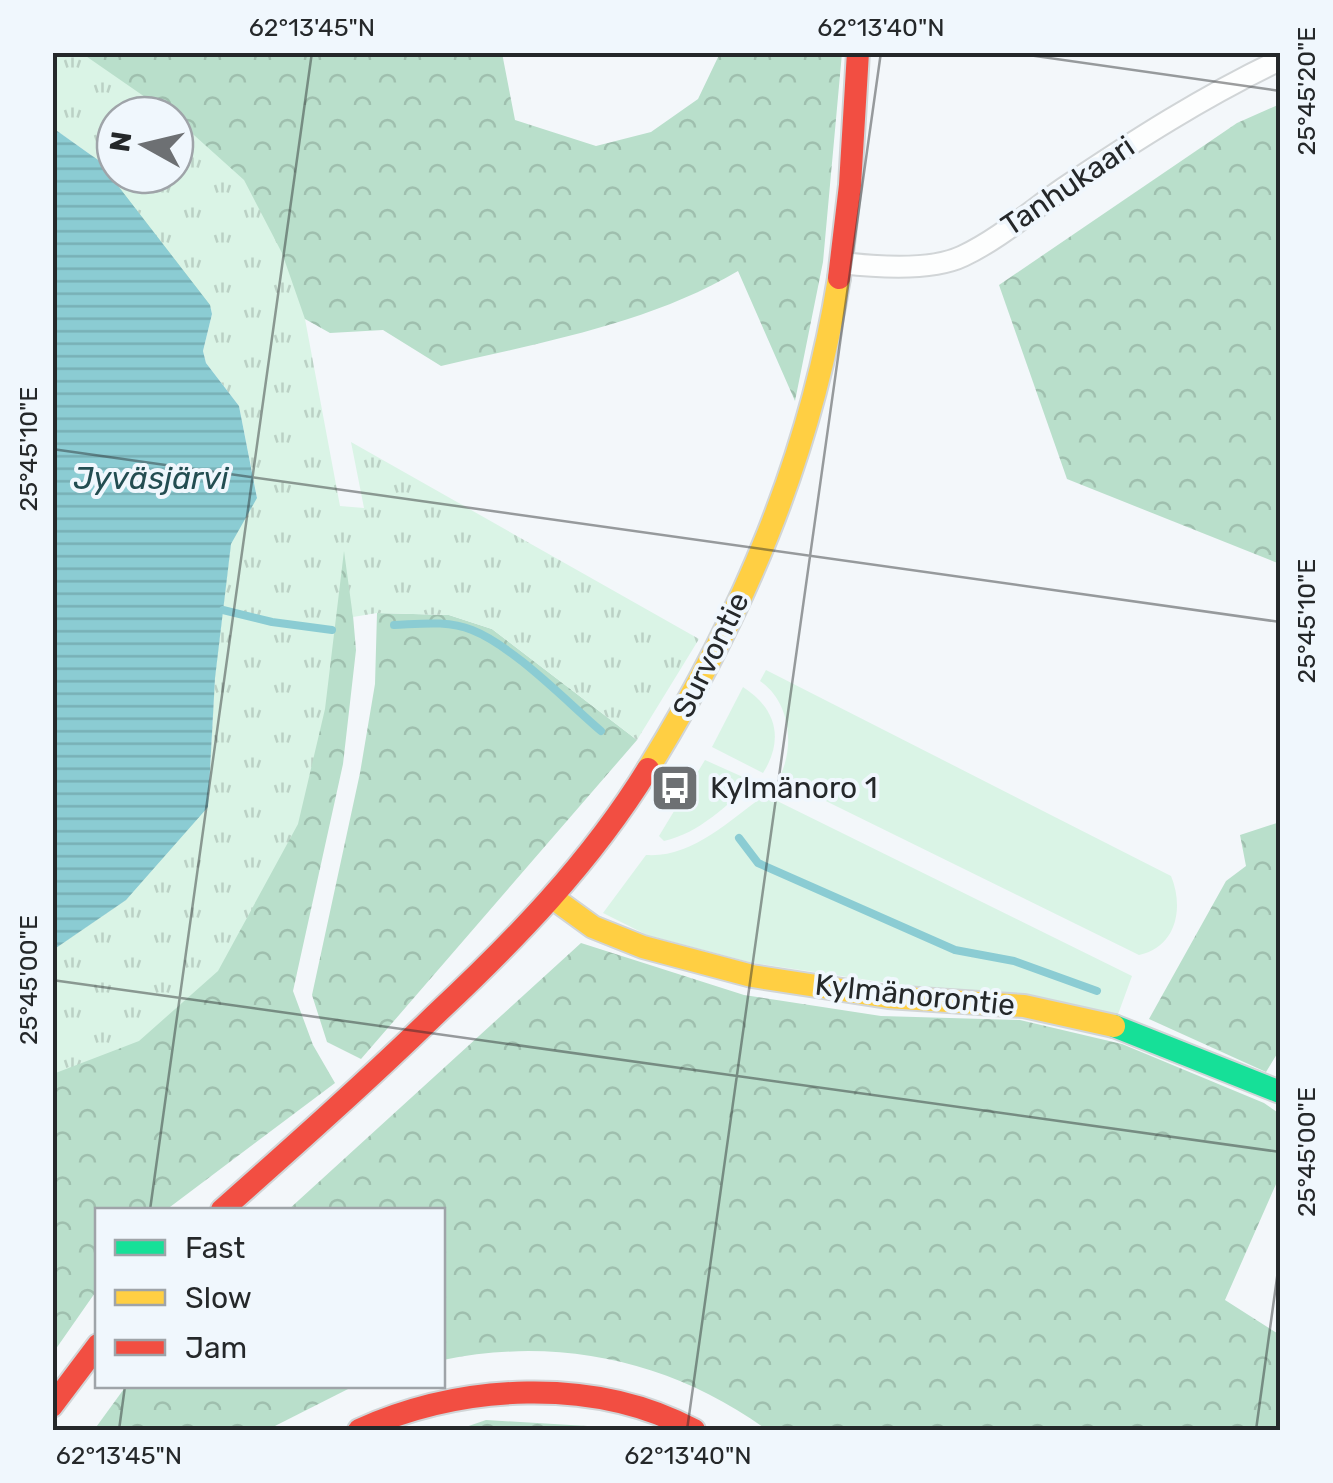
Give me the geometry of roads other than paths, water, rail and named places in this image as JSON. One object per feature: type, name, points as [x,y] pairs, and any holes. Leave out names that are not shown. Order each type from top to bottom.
[{"type":"main road","name":"Survontie","points":[[224,1208],[353,1094],[521,934],[620,812],[668,742],[727,631],[794,468],[814,405],[842,263],[855,141],[858,52]]},
{"type":"main road","name":"Kylmänorontie","points":[[553,898],[593,927],[661,952],[752,976],[888,997],[1024,1006],[1125,1029],[1278,1084]]},
{"type":"main road","points":[[52,1406],[72,1374],[95,1348]]},
{"type":"main road","points":[[359,1430],[457,1398],[524,1392],[622,1404],[694,1430]]},
{"type":"street","name":"Tanhukaari","points":[[842,263],[877,267],[961,257],[1129,144],[1224,87],[1280,60]]},
{"type":"water","name":"Jyväsjärvi","points":[[53,128],[95,158],[95,195],[125,195],[210,305],[212,314],[203,351],[206,363],[239,406],[257,498],[231,544],[215,678],[208,807],[126,900],[53,950]]},
{"type":"waterway","points":[[223,610],[332,630]]},
{"type":"waterway","points":[[394,625],[453,625],[488,638],[522,661],[601,731]]},
{"type":"waterway","points":[[739,838],[758,863],[955,950],[1014,961],[1097,991]]},
{"type":"place","name":"Kylmänoro 1","points":[[675,788]]}]
